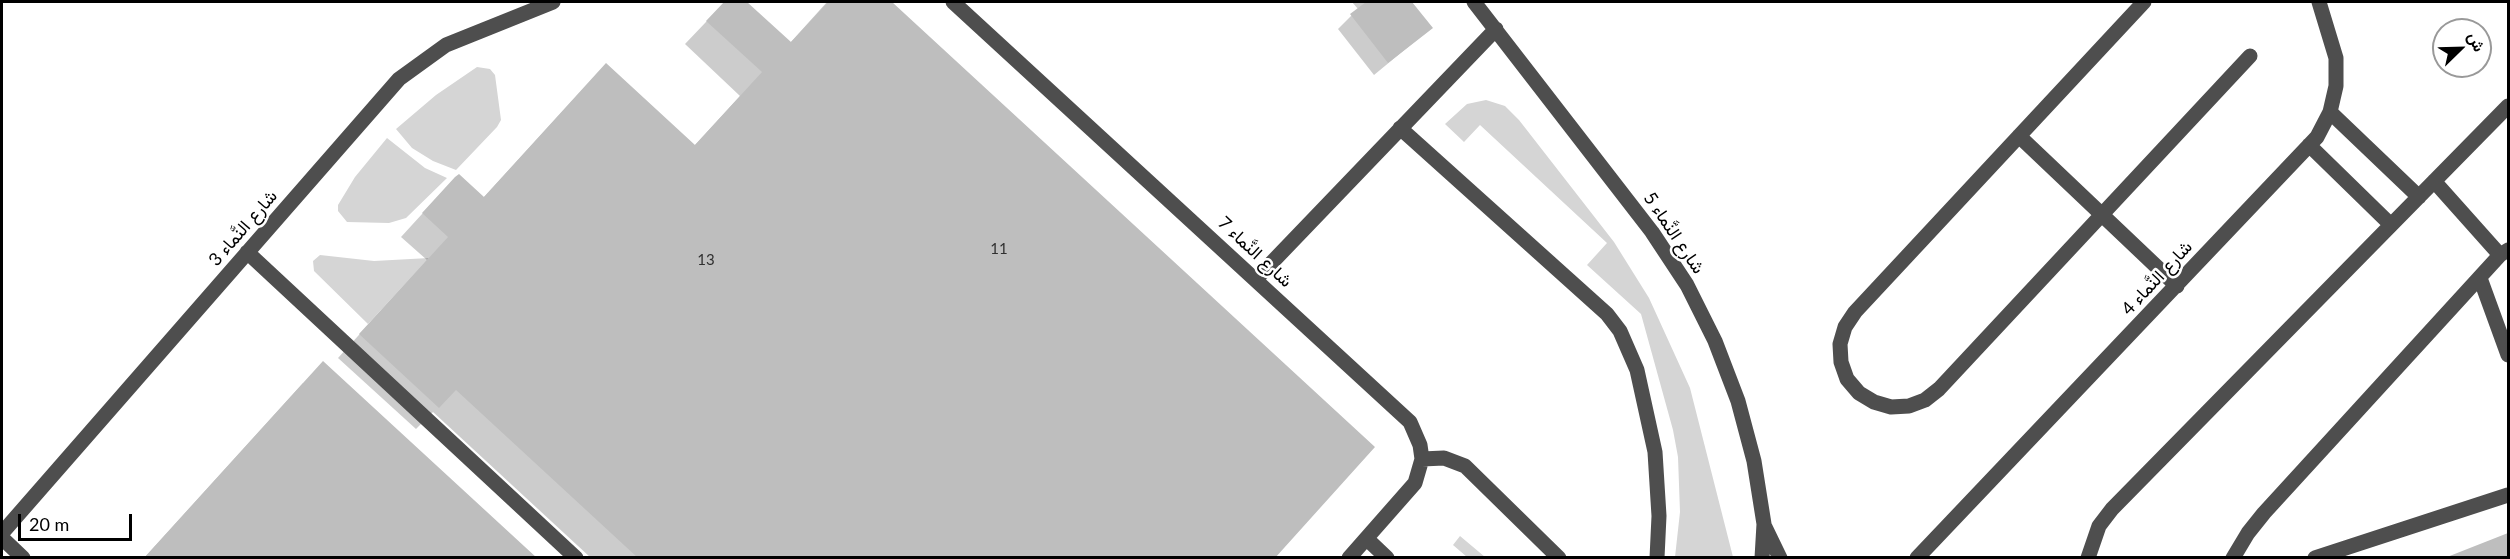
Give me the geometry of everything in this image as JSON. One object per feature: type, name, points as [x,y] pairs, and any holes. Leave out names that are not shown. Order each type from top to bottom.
[{"type":"street","name":"شارع النَّماء 3","points":[[2,533],[399,79],[446,45],[472,32],[553,2]]},
{"type":"street","name":"شارع النَّماء 7","points":[[953,2],[1410,422],[1420,446],[1422,459]]},
{"type":"street","name":"شارع النَّماء 5","points":[[1474,2],[1652,232],[1687,285],[1715,341],[1738,400],[1754,461],[1764,524],[1762,558]]},
{"type":"street","points":[[2144,2],[1855,312],[1845,327],[1840,344],[1841,362],[1847,379],[1859,393],[1874,402],[1891,407],[1909,406],[1925,400],[1939,388],[2250,56]]},
{"type":"street","name":"شارع النَّماء 4","points":[[1922,555],[2309,145],[2330,112],[2336,86],[2336,58],[2319,2]]},
{"type":"street","points":[[1256,279],[1496,29]]},
{"type":"street","points":[[2088,558],[2099,526],[2112,509],[2508,106]]},
{"type":"street","points":[[2330,112],[2420,197]]},
{"type":"street","points":[[1400,128],[1607,314],[1620,331],[1637,370],[1655,452],[1659,516],[1657,558]]},
{"type":"street","points":[[2019,136],[2177,286]]},
{"type":"street","points":[[2309,145],[2391,225]]},
{"type":"street","points":[[2233,558],[2264,513],[2504,253],[2434,182]]},
{"type":"street","points":[[247,252],[576,558]]},
{"type":"street","points":[[2480,278],[2508,355]]},
{"type":"street","points":[[1349,558],[1415,483],[1422,459],[1444,458],[1465,466],[1559,558]]},
{"type":"street","points":[[2315,558],[2508,495]]},
{"type":"street","name":"شارع النَّماء 5","points":[[1764,524],[1780,558]]},
{"type":"street","points":[[2,538],[23,558]]},
{"type":"street","points":[[1366,538],[1387,558]]},
{"type":"shaded area","points":[[477,67],[490,69],[495,75],[501,120],[456,170],[433,161],[412,148],[396,129],[436,95]]},
{"type":"shaded area","points":[[1486,100],[1505,106],[1519,120],[1614,242],[1649,298],[1690,388],[1733,557],[1675,557],[1680,512],[1678,457],[1673,430],[1641,314],[1587,265],[1607,243],[1480,125],[1464,142],[1445,124],[1467,104]]},
{"type":"shaded area","points":[[387,138],[425,168],[447,178],[406,218],[389,223],[347,222],[338,211],[338,205],[355,177]]},
{"type":"shaded area","points":[[320,255],[374,261],[429,258],[368,324],[314,271],[313,261]]},
{"type":"shaded area","points":[[1460,536],[1485,557],[1467,557],[1453,545]]},
{"type":"building","points":[[724,2],[747,2],[791,42],[828,2],[892,2],[1375,447],[1275,558],[638,558],[456,390],[439,408],[359,334],[448,237],[422,213],[459,174],[484,197],[606,63],[695,145],[762,72],[706,21]]},
{"type":"building","points":[[1366,2],[1412,2],[1433,28],[1388,63],[1350,14]]},
{"type":"building","points":[[323,361],[537,558],[144,558]]},
{"type":"building","points":[[2508,533],[2508,558],[2447,558],[2447,557]]}]
